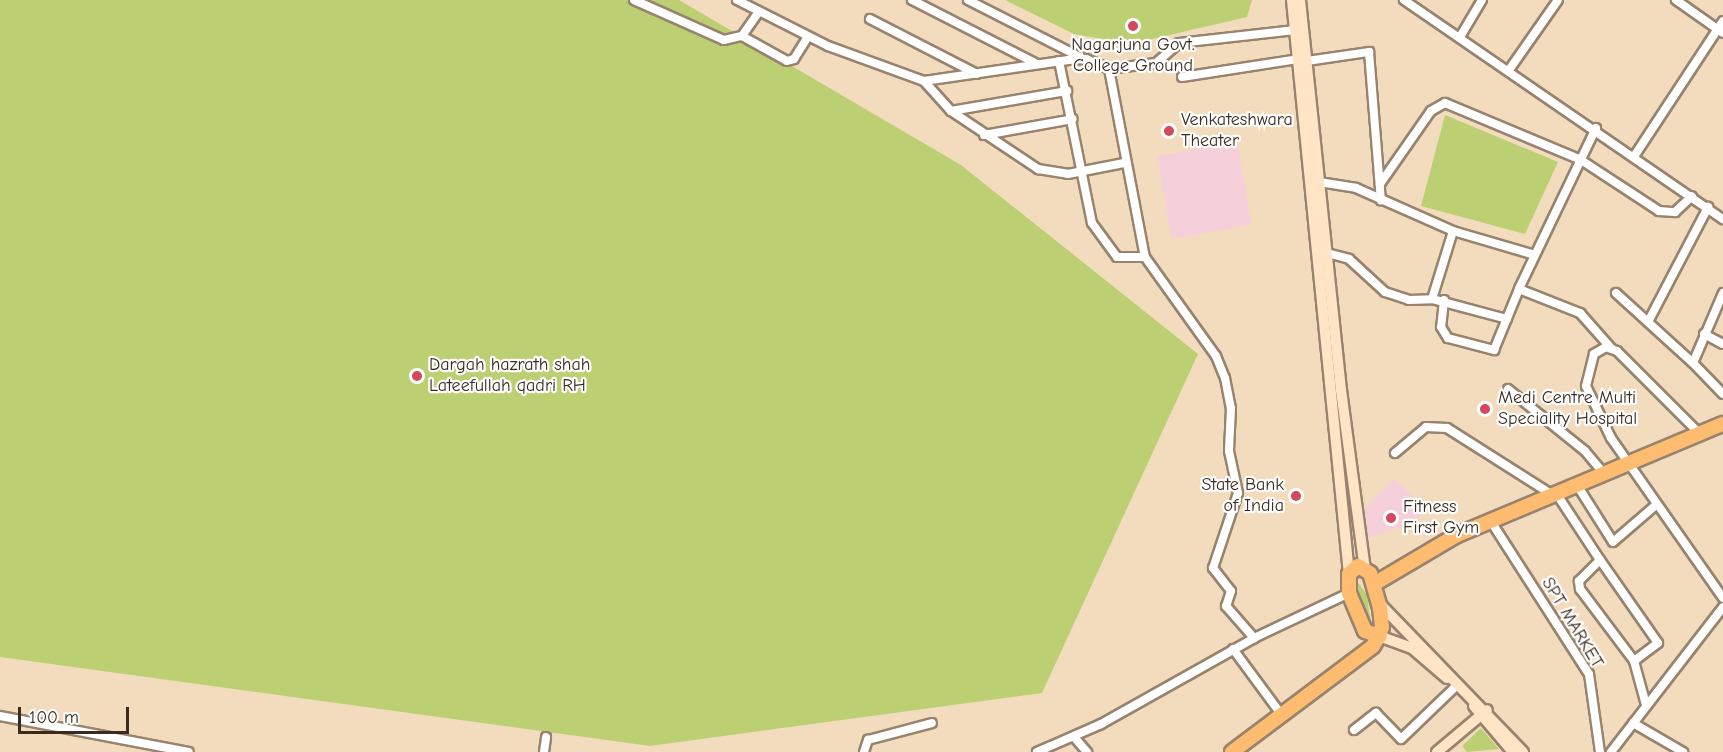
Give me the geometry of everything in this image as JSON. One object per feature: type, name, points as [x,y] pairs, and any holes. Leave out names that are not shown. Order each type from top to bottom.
[{"type":"highway","points":[[1370,575],[1490,520],[1723,424]]},
{"type":"highway","points":[[1220,752],[1350,660],[1362,644],[1362,627],[1350,593],[1349,574],[1358,566],[1370,575],[1377,600],[1380,636],[1353,665],[1232,752]]},
{"type":"highway","points":[[1362,627],[1380,636]]},
{"type":"main road","points":[[1292,0],[1319,182],[1370,575]]},
{"type":"main road","points":[[1300,0],[1302,60],[1349,574]]},
{"type":"main road","points":[[1377,600],[1398,627],[1522,752]]},
{"type":"main road","points":[[1380,636],[1412,648],[1456,686],[1484,712],[1513,752]]},
{"type":"main road","points":[[1437,752],[1484,712]]},
{"type":"street","points":[[634,0],[724,40],[742,36],[790,62],[808,37]]},
{"type":"street","points":[[737,0],[758,13],[808,37],[924,81],[951,111],[1038,169],[1082,172],[1124,163]]},
{"type":"street","points":[[912,0],[1037,64]]},
{"type":"street","points":[[968,0],[1109,69],[1156,63],[1179,43],[1295,30]]},
{"type":"street","points":[[1460,37],[1482,0]]},
{"type":"street","points":[[1509,70],[1558,0]]},
{"type":"street","points":[[1676,0],[1720,31]]},
{"type":"street","points":[[1407,1],[1596,128],[1723,219]]},
{"type":"street","points":[[742,36],[758,13]]},
{"type":"street","points":[[870,20],[977,74]]},
{"type":"street","points":[[1635,155],[1720,31],[1723,21]]},
{"type":"street","points":[[1182,77],[1370,52],[1381,201]]},
{"type":"street","points":[[924,81],[1086,59]]},
{"type":"street","points":[[1059,61],[1073,119],[1092,223],[1108,247],[1125,260],[1145,257]]},
{"type":"street","points":[[1109,69],[1124,163],[1145,257],[1216,356],[1225,378],[1231,408],[1229,451],[1238,493],[1213,567],[1232,591],[1226,606],[1254,638]]},
{"type":"street","points":[[951,111],[1067,91]]},
{"type":"street","points":[[1380,184],[1431,111],[1445,103],[1581,160],[1665,213],[1679,209],[1692,196]]},
{"type":"street","points":[[984,135],[1073,119]]},
{"type":"street","points":[[1444,300],[1441,327],[1455,343],[1494,350],[1519,289],[1596,128]]},
{"type":"street","points":[[1319,182],[1356,188],[1453,231],[1535,255]]},
{"type":"street","points":[[1648,322],[1708,207]]},
{"type":"street","points":[[1432,298],[1453,231]]},
{"type":"street","points":[[1327,253],[1349,260],[1385,292],[1409,300],[1432,298],[1444,300],[1507,319]]},
{"type":"street","points":[[1519,289],[1580,313],[1611,348],[1700,434]]},
{"type":"street","points":[[1616,293],[1723,394]]},
{"type":"street","points":[[1692,363],[1722,298]]},
{"type":"street","points":[[1704,334],[1723,344]]},
{"type":"street","points":[[1611,348],[1594,354],[1586,386],[1627,464],[1723,598]]},
{"type":"street","points":[[1508,389],[1585,451],[1604,474]]},
{"type":"street","points":[[1395,453],[1426,427],[1446,428],[1553,494],[1658,643],[1634,661]]},
{"type":"street","points":[[1577,485],[1613,542],[1656,505]]},
{"type":"street","name":"SPT MARKET","points":[[1490,520],[1589,674],[1600,752]]},
{"type":"street","points":[[1600,560],[1579,581],[1580,589],[1634,661],[1646,705]]},
{"type":"street","points":[[1037,752],[1074,737],[1254,638],[1350,593]]},
{"type":"street","points":[[1611,752],[1723,607]]},
{"type":"street","points":[[1233,649],[1278,710]]},
{"type":"street","points":[[1354,730],[1376,713],[1401,739],[1456,686]]},
{"type":"street","points":[[0,716],[189,752]]},
{"type":"street","points":[[864,752],[868,740],[932,723]]},
{"type":"street","points":[[1633,723],[1683,752]]},
{"type":"street","points":[[544,752],[546,737]]},
{"type":"street","points":[[1074,737],[1087,752]]},
{"type":"shaded area","points":[[1237,142],[1252,225],[1172,239],[1157,156]]},
{"type":"shaded area","points":[[1394,479],[1427,509],[1413,523],[1368,538],[1359,514]]},
{"type":"green space","points":[[0,0],[679,0],[961,165],[1198,354],[1042,693],[650,746],[0,657]]},
{"type":"green space","name":"Nagarjuna Govt. College Ground","points":[[1005,0],[1252,0],[1247,17],[1131,44],[1074,34]]},
{"type":"green space","points":[[1445,115],[1558,162],[1525,234],[1421,206]]},
{"type":"green space","points":[[1354,577],[1367,595],[1372,632],[1354,590]]},
{"type":"green space","points":[[1481,728],[1499,749],[1467,752],[1462,746]]},
{"type":"place","name":"Nagarjuna Govt. College Ground","points":[[1133,26]]},
{"type":"place","name":"Venkateshwara Theater","points":[[1169,131]]},
{"type":"place","name":"Dargah hazrath shah Lateefullah qadri RH","points":[[417,376]]},
{"type":"place","name":"Medi Centre Multi Speciality Hospital","points":[[1485,409]]},
{"type":"place","name":"State Bank of India","points":[[1296,496]]},
{"type":"place","name":"Fitness First Gym","points":[[1391,518]]}]
